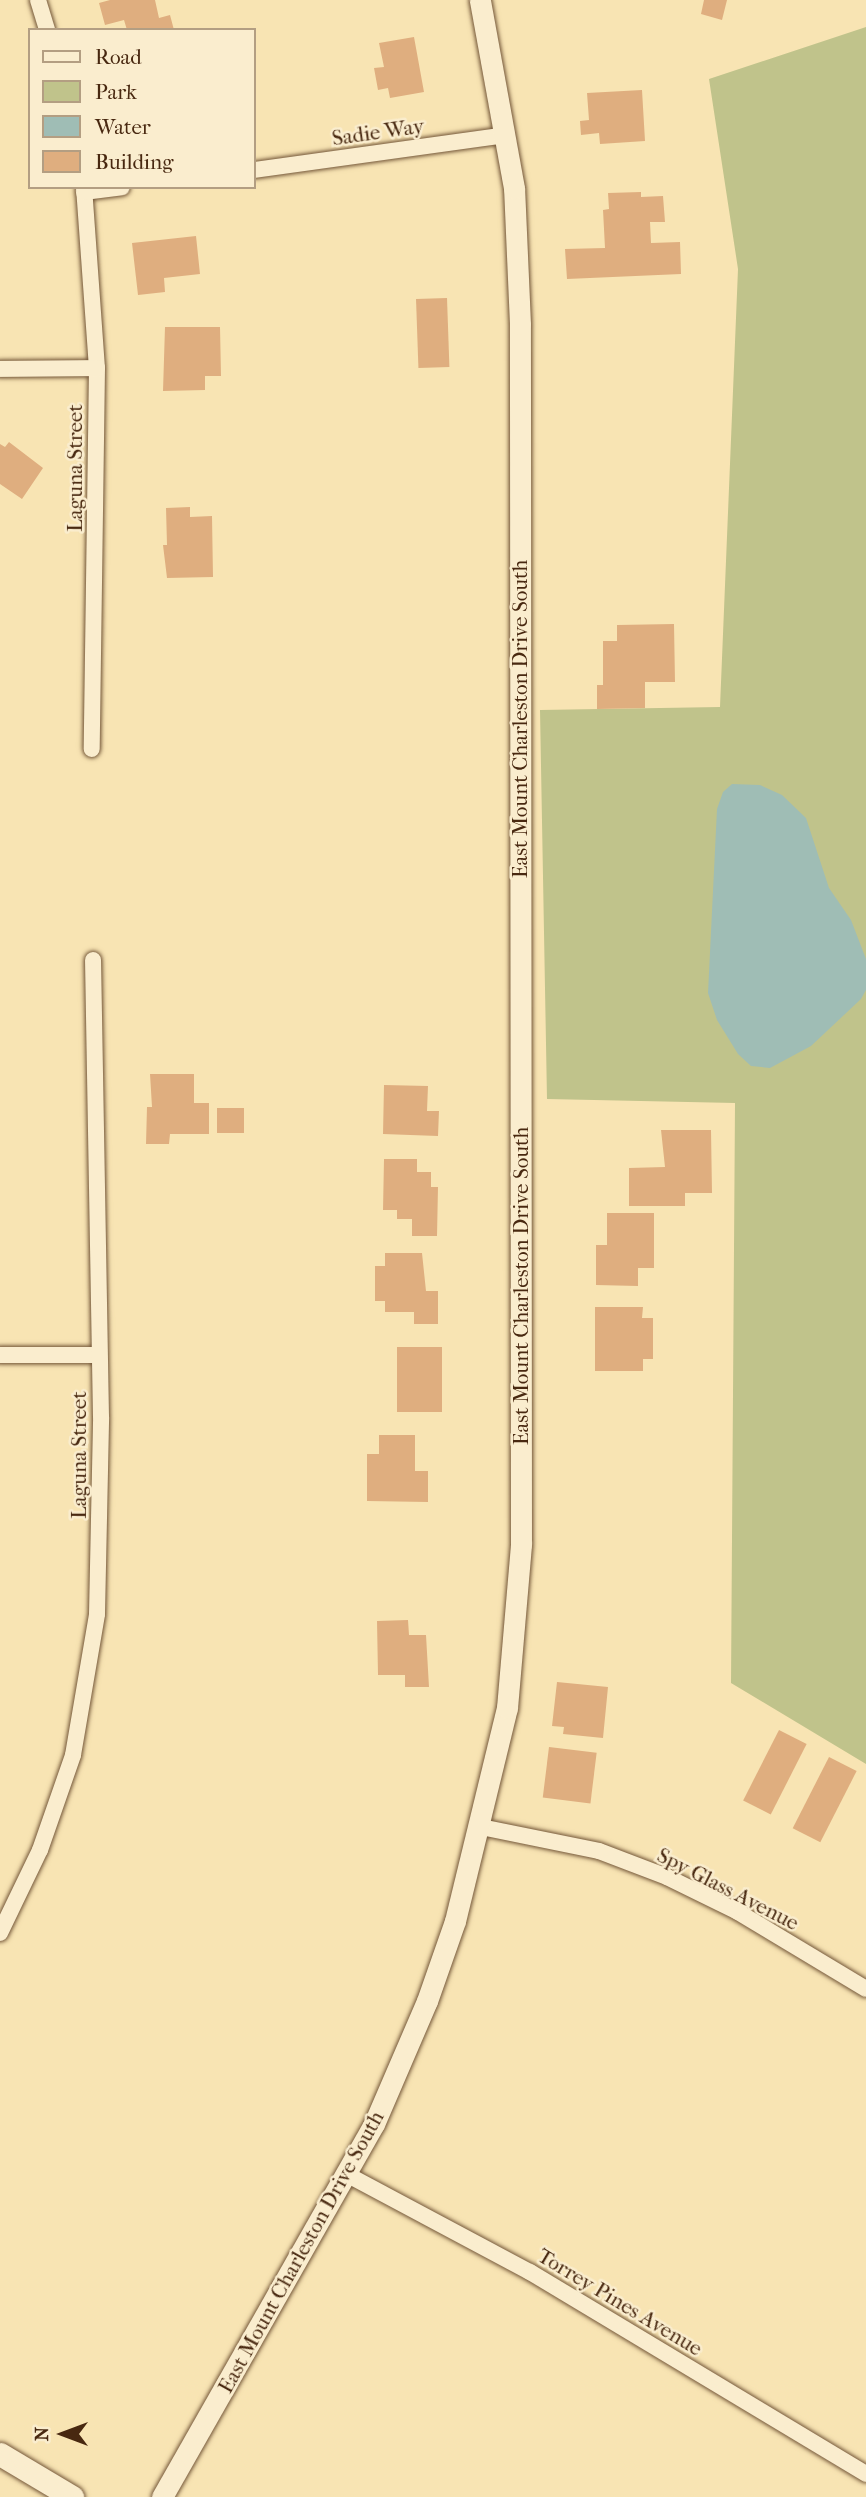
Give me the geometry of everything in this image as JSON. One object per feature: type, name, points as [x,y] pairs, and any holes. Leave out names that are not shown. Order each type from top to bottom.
[{"type":"main road","points":[[0,2454],[72,2497]]},
{"type":"street","points":[[38,0],[46,28]]},
{"type":"street","name":"East Mount Charleston Drive South","points":[[162,2497],[348,2175],[427,2001],[481,1827],[507,1708],[521,1544],[520,324],[507,135],[480,0]]},
{"type":"street","name":"Sadie Way","points":[[256,170],[507,135]]},
{"type":"street","name":"Laguna Street","points":[[84,190],[97,368],[92,749]]},
{"type":"street","points":[[0,369],[97,368]]},
{"type":"street","name":"Laguna Street","points":[[0,1933],[40,1850],[73,1755],[89,1676],[100,1550],[93,960]]},
{"type":"street","points":[[0,1355],[99,1355]]},
{"type":"street","name":"Spy Glass Avenue","points":[[481,1827],[599,1851],[667,1877],[738,1912],[866,1989]]},
{"type":"street","name":"Torrey Pines Avenue","points":[[348,2175],[530,2272],[866,2474]]},
{"type":"green space","points":[[866,27],[866,1764],[731,1683],[735,1103],[547,1099],[540,710],[720,707],[738,269],[709,79]]},
{"type":"water","points":[[732,784],[760,785],[782,795],[806,818],[829,888],[851,920],[866,959],[866,990],[861,999],[811,1046],[770,1068],[751,1066],[738,1054],[717,1020],[708,993],[717,809],[723,792]]},
{"type":"building","points":[[110,0],[155,0],[159,18],[170,15],[173,28],[126,28],[124,20],[105,25],[99,3]]},
{"type":"building","points":[[704,0],[727,0],[722,20],[701,14]]},
{"type":"building","points":[[414,37],[424,92],[390,98],[388,88],[378,90],[374,68],[384,67],[379,43]]},
{"type":"building","points":[[642,90],[645,141],[600,144],[599,133],[581,135],[580,121],[589,120],[587,93]]},
{"type":"building","points":[[641,192],[641,197],[663,196],[665,222],[650,222],[651,243],[680,242],[681,274],[567,279],[565,249],[605,248],[603,210],[609,209],[608,193]]},
{"type":"building","points":[[196,236],[200,274],[164,278],[165,292],[138,295],[132,243]]},
{"type":"building","points":[[447,298],[449,367],[418,368],[416,299]]},
{"type":"building","points":[[165,327],[220,327],[221,376],[205,376],[205,390],[163,391]]},
{"type":"building","points":[[9,442],[43,468],[22,499],[0,484],[0,444],[5,447]]},
{"type":"building","points":[[190,507],[190,517],[212,516],[213,577],[167,578],[163,545],[167,545],[166,508]]},
{"type":"building","points":[[674,624],[675,682],[645,682],[645,708],[597,709],[597,685],[603,685],[603,641],[617,641],[617,625]]},
{"type":"building","points":[[150,1074],[194,1074],[194,1103],[209,1103],[209,1134],[170,1134],[169,1144],[146,1144],[147,1107],[152,1107]]},
{"type":"building","points":[[384,1085],[428,1086],[427,1111],[439,1111],[438,1136],[383,1134]]},
{"type":"building","points":[[217,1108],[244,1108],[244,1133],[217,1133]]},
{"type":"building","points":[[661,1130],[711,1130],[712,1193],[685,1193],[685,1206],[629,1206],[629,1168],[665,1167]]},
{"type":"building","points":[[384,1159],[417,1159],[417,1172],[431,1172],[431,1187],[438,1187],[437,1236],[412,1236],[412,1219],[397,1219],[397,1210],[383,1210]]},
{"type":"building","points":[[607,1213],[654,1213],[654,1268],[638,1268],[638,1286],[596,1285],[596,1245],[607,1245]]},
{"type":"building","points":[[385,1253],[422,1253],[426,1291],[438,1291],[438,1324],[414,1324],[414,1312],[385,1312],[385,1301],[375,1301],[375,1266],[385,1266]]},
{"type":"building","points":[[595,1307],[643,1307],[642,1318],[653,1318],[653,1359],[643,1359],[643,1371],[595,1371]]},
{"type":"building","points":[[397,1347],[442,1347],[442,1412],[397,1412]]},
{"type":"building","points":[[379,1435],[415,1435],[415,1471],[428,1471],[428,1502],[367,1501],[367,1454],[379,1454]]},
{"type":"building","points":[[408,1620],[409,1635],[426,1635],[429,1687],[405,1687],[405,1675],[378,1675],[377,1621]]},
{"type":"building","points":[[557,1682],[608,1687],[603,1738],[563,1734],[564,1727],[552,1726]]},
{"type":"building","points":[[779,1730],[807,1744],[771,1814],[743,1800]]},
{"type":"building","points":[[549,1747],[597,1753],[590,1803],[543,1798]]},
{"type":"building","points":[[829,1757],[857,1771],[820,1842],[793,1828]]}]
